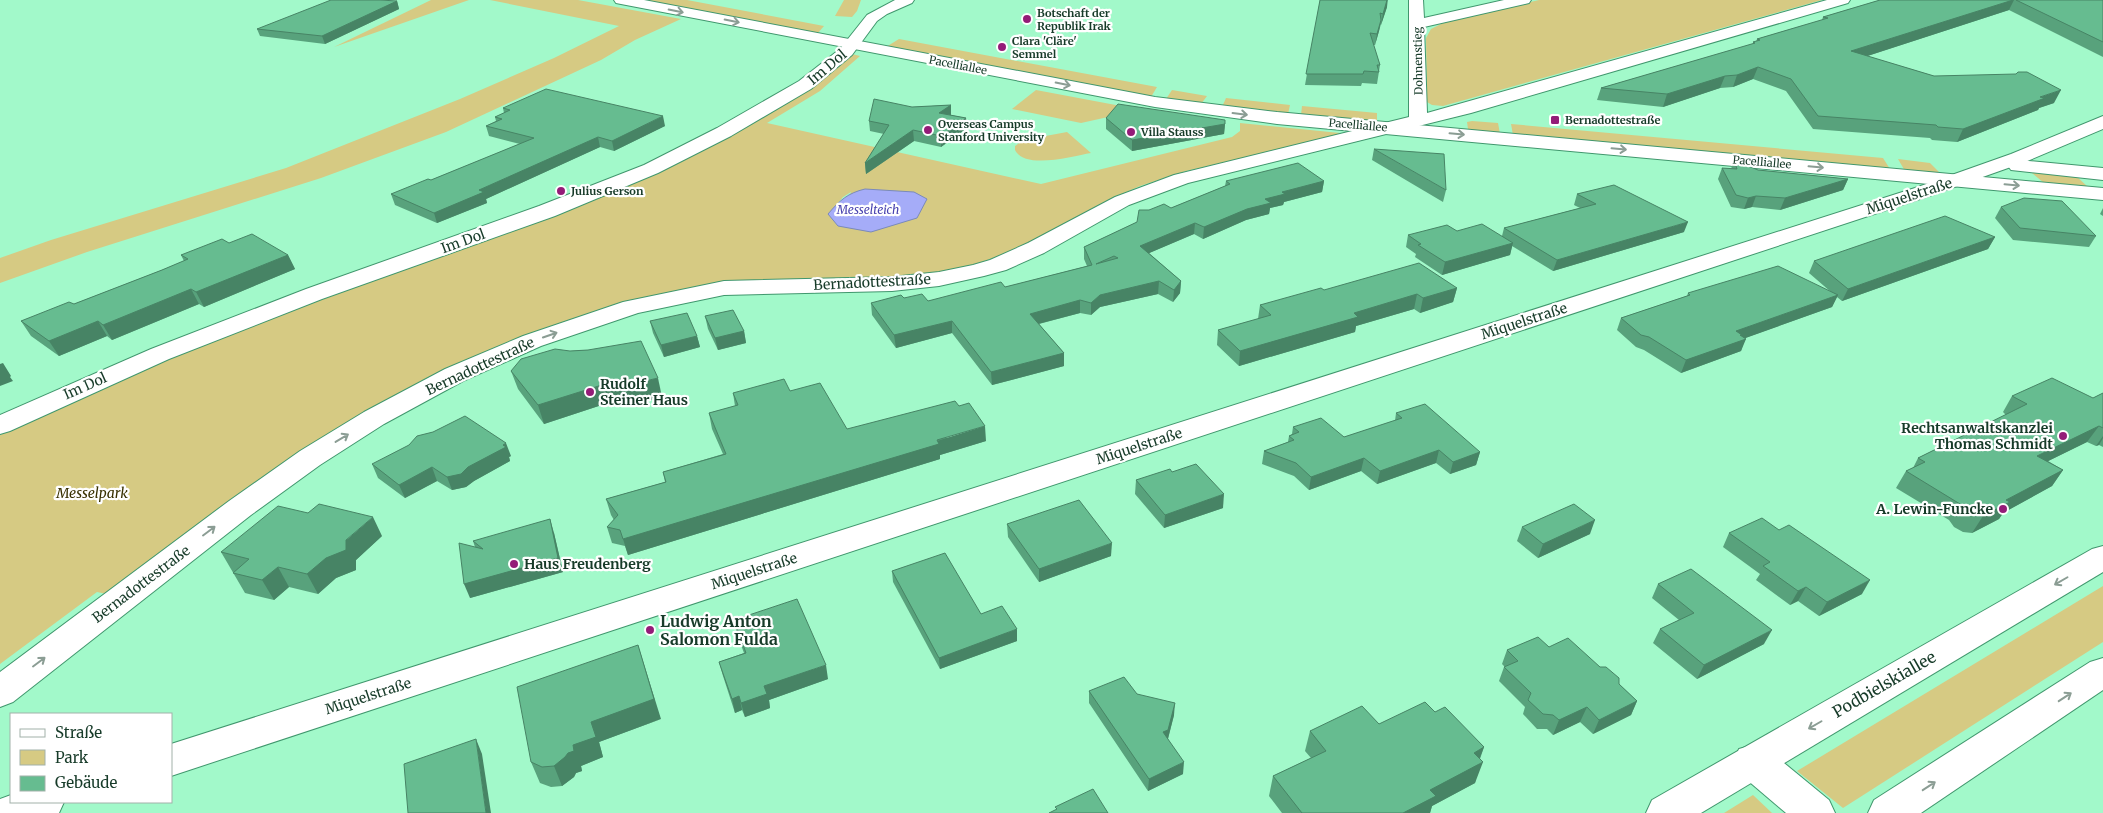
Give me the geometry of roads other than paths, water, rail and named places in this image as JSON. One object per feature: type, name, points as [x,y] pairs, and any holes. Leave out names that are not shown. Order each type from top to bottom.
[{"type":"street","name":"Pacelliallee","points":[[621,0],[1155,102],[1208,110],[1392,119],[1955,170],[2103,194]]},
{"type":"street","points":[[878,5],[907,0]]},
{"type":"street","points":[[1418,24],[1524,0]]},
{"type":"street","name":"Bernadottestraße","points":[[0,692],[240,508],[310,458],[374,418],[454,375],[532,341],[632,307],[724,288],[892,284],[939,279],[998,265],[1036,248],[1122,201],[1181,179],[1392,119],[1445,114],[1843,0]]},
{"type":"street","points":[[1416,2],[1462,13]]},
{"type":"street","name":"Dohnenstieg","points":[[1416,2],[1418,24],[1418,117]]},
{"type":"street","name":"Im Dol","points":[[0,426],[160,354],[314,294],[547,211],[651,169],[773,105],[820,74],[852,44],[872,18],[878,5]]},
{"type":"street","points":[[847,27],[880,33]]},
{"type":"street","points":[[1155,102],[1166,85]]},
{"type":"street","points":[[1208,110],[1218,93]]},
{"type":"street","points":[[1445,114],[1494,119]]},
{"type":"street","name":"Miquelstraße","points":[[172,760],[1955,170],[2000,165],[2103,122]]},
{"type":"street","points":[[2000,165],[2103,174]]},
{"type":"street","name":"Podbielskiallee","points":[[1666,813],[2103,557]]},
{"type":"street","points":[[1888,813],[2103,672]]},
{"type":"street","points":[[1753,761],[1815,813]]},
{"type":"street","points":[[10,813],[41,803]]},
{"type":"water","name":"Messelteich","points":[[865,189],[914,192],[927,199],[917,218],[871,232],[838,226],[828,214],[845,198]]},
{"type":"place","name":"Botschaft der Republik Irak","points":[[1027,19]]},
{"type":"place","name":"Clara 'Cläre' Semmel","points":[[1002,47]]},
{"type":"place","name":"Bernadottestraße","points":[[1555,120]]},
{"type":"place","name":"Overseas Campus Stanford University","points":[[928,130]]},
{"type":"place","name":"Villa Stauss","points":[[1131,132]]},
{"type":"place","name":"Julius Gerson","points":[[561,191]]},
{"type":"place","name":"Rudolf Steiner Haus","points":[[590,392]]},
{"type":"place","name":"Rechtsanwaltskanzlei Thomas Schmidt","points":[[2063,436]]},
{"type":"place","name":"A. Lewin-Funcke","points":[[2003,509]]},
{"type":"place","name":"Haus Freudenberg","points":[[514,564]]},
{"type":"place","name":"Ludwig Anton Salomon Fulda","points":[[650,630]]},
{"type":"park label","name":"Messelpark","points":[[92,493]]}]
